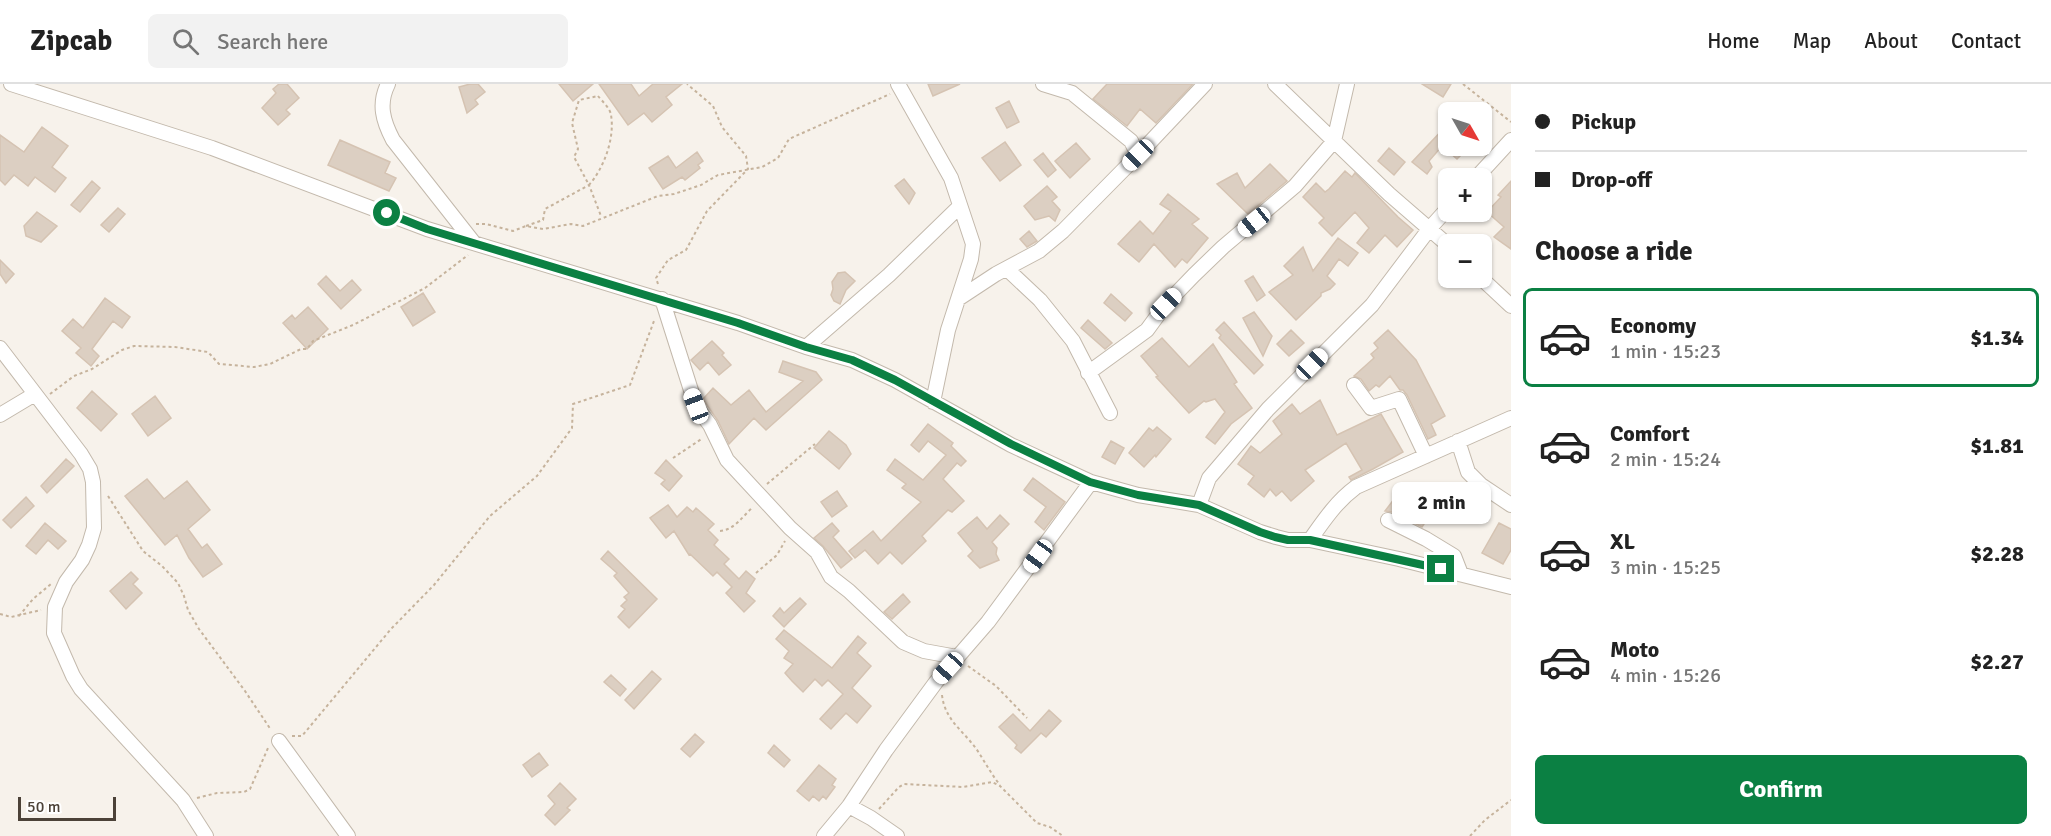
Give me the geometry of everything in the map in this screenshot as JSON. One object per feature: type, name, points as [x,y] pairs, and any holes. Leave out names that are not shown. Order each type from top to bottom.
[{"type":"street","points":[[11,84],[212,148],[427,229],[662,299],[852,360],[895,380],[1011,444],[1090,482],[1138,495],[1199,505],[1260,532],[1288,540],[1310,540],[1511,587]]},
{"type":"street","points":[[388,84],[382,110],[383,121],[393,140],[477,244]]},
{"type":"street","points":[[1043,84],[1072,93],[1132,142],[1138,155]]},
{"type":"street","points":[[958,299],[996,274],[1008,270],[1039,251],[1063,231],[1205,84]]},
{"type":"street","points":[[1275,84],[1389,194],[1438,236]]},
{"type":"street","points":[[1088,373],[1147,330],[1166,304],[1194,274],[1295,186],[1334,141],[1347,84]]},
{"type":"street","points":[[899,87],[951,178],[973,244],[971,259],[948,330],[933,402]]},
{"type":"street","points":[[1485,168],[1511,140]]},
{"type":"street","points":[[806,347],[889,275],[960,206]]},
{"type":"street","points":[[1199,505],[1209,478],[1268,409],[1372,305],[1438,219]]},
{"type":"street","points":[[1008,270],[1055,316],[1073,341],[1110,413]]},
{"type":"street","points":[[1492,288],[1511,306]]},
{"type":"street","points":[[662,299],[696,406],[727,460],[790,528],[817,552],[831,577],[903,642],[924,651],[957,657]]},
{"type":"street","points":[[0,348],[81,454],[90,469],[93,482],[94,528],[82,560],[66,582],[55,607],[54,633],[81,689],[183,800],[206,836]]},
{"type":"street","points":[[1354,385],[1371,408],[1399,399],[1426,456]]},
{"type":"street","points":[[0,415],[37,397]]},
{"type":"street","points":[[1310,540],[1328,514],[1345,495],[1356,487],[1511,418]]},
{"type":"street","points":[[1458,441],[1467,472],[1510,507]]},
{"type":"street","points":[[824,836],[849,806],[936,682],[988,622],[1090,482]]},
{"type":"street","points":[[1388,520],[1454,556],[1461,574]]},
{"type":"street","points":[[278,740],[348,836]]},
{"type":"street","points":[[849,806],[897,836]]},
{"type":"path","points":[[687,84],[713,106],[722,127],[746,156],[748,169]]},
{"type":"path","points":[[1463,84],[1511,122]]},
{"type":"path","points":[[526,226],[543,229],[571,224],[584,226],[658,196],[674,194],[701,185],[718,175],[762,167],[778,158],[789,139],[899,87]]},
{"type":"path","points":[[460,225],[486,224],[513,231],[543,219],[545,209],[589,185],[598,174],[612,131],[611,113],[598,96],[579,100],[572,123],[578,149],[574,157],[589,185],[601,216]]},
{"type":"path","points":[[662,299],[656,278],[668,260],[686,250],[707,211],[748,169]]},
{"type":"path","points":[[37,397],[92,369],[122,350],[134,346],[175,347],[208,352],[219,364],[233,366],[254,368],[270,364],[301,349],[307,349],[314,341],[353,325],[425,288],[477,244]]},
{"type":"path","points":[[278,740],[302,736],[391,629],[434,585],[490,516],[537,477],[572,428],[573,404],[630,385],[654,321]]},
{"type":"path","points":[[673,458],[706,435],[713,433]]},
{"type":"path","points":[[720,531],[728,530],[757,504],[815,444]]},
{"type":"path","points":[[93,482],[106,493],[143,551],[178,583],[188,610],[199,628],[278,740]]},
{"type":"path","points":[[756,573],[777,555],[790,528]]},
{"type":"path","points":[[19,616],[49,584],[66,582]]},
{"type":"path","points":[[0,614],[11,617],[19,616],[55,607]]},
{"type":"path","points":[[957,657],[996,686],[1027,718]]},
{"type":"path","points":[[936,682],[951,722],[979,752],[988,771],[1000,786],[1036,823],[1050,827],[1063,836]]},
{"type":"path","points":[[183,800],[217,792],[244,792],[250,789],[278,740]]},
{"type":"path","points":[[871,818],[904,784],[963,787],[992,782],[1000,786]]},
{"type":"path","points":[[1470,836],[1485,820],[1511,800]]},
{"type":"building","points":[[279,84],[287,84],[299,98],[286,110],[290,114],[278,125],[262,108],[276,93],[273,89]]},
{"type":"building","points":[[478,84],[485,92],[475,100],[478,104],[467,113],[459,87]]},
{"type":"building","points":[[559,84],[593,84],[573,101]]},
{"type":"building","points":[[599,84],[631,84],[639,96],[653,84],[682,84],[666,97],[672,105],[652,122],[644,113],[628,125]]},
{"type":"building","points":[[928,84],[960,84],[933,96]]},
{"type":"building","points":[[1107,84],[1193,84],[1156,123],[1140,109],[1127,126],[1093,99]]},
{"type":"building","points":[[1422,84],[1451,84],[1443,97]]},
{"type":"building","points":[[1009,101],[1019,122],[1007,128],[996,108]]},
{"type":"building","points":[[42,127],[68,146],[52,167],[66,178],[55,192],[35,177],[28,186],[14,175],[5,185],[0,180],[0,135],[24,152]]},
{"type":"building","points":[[1438,135],[1438,151],[1429,161],[1432,167],[1427,174],[1412,162]]},
{"type":"building","points":[[340,140],[390,162],[385,173],[396,178],[389,191],[328,165]]},
{"type":"building","points":[[1005,142],[1021,165],[1000,181],[982,158]]},
{"type":"building","points":[[1076,143],[1090,159],[1070,178],[1055,161]]},
{"type":"building","points":[[1389,148],[1405,162],[1394,175],[1378,161]]},
{"type":"building","points":[[697,152],[703,161],[698,165],[700,168],[685,180],[682,177],[663,189],[649,168],[668,156],[676,168]]},
{"type":"building","points":[[1043,153],[1056,170],[1048,177],[1034,160]]},
{"type":"building","points":[[1270,164],[1287,181],[1248,214],[1217,184],[1237,173],[1245,188]]},
{"type":"building","points":[[1345,171],[1352,177],[1355,173],[1413,230],[1397,247],[1385,235],[1369,253],[1357,243],[1369,228],[1355,212],[1332,236],[1319,223],[1324,218],[1303,197],[1316,183],[1325,192]]},
{"type":"building","points":[[904,179],[915,193],[909,204],[895,186]]},
{"type":"building","points":[[92,181],[100,188],[80,212],[71,205]]},
{"type":"building","points":[[1511,181],[1511,249],[1494,237],[1504,227],[1492,216],[1492,207],[1501,197],[1498,195]]},
{"type":"building","points":[[1047,186],[1057,197],[1052,201],[1060,210],[1055,221],[1049,216],[1035,220],[1024,206]]},
{"type":"building","points":[[1168,194],[1199,219],[1192,224],[1208,238],[1187,263],[1182,259],[1175,267],[1154,244],[1139,262],[1118,244],[1140,221],[1153,234],[1171,211],[1160,204]]},
{"type":"building","points":[[118,208],[125,214],[109,232],[101,225]]},
{"type":"building","points":[[37,212],[57,226],[41,242],[26,236],[24,226]]},
{"type":"building","points":[[1029,231],[1037,241],[1027,247],[1020,239]]},
{"type":"building","points":[[1338,238],[1358,253],[1348,266],[1339,259],[1327,276],[1335,284],[1321,293],[1321,296],[1296,320],[1269,292],[1293,275],[1284,266],[1303,247],[1313,271]]},
{"type":"building","points":[[0,260],[14,274],[6,283],[0,274]]},
{"type":"building","points":[[845,272],[855,281],[846,290],[840,304],[834,301],[831,295],[832,282],[838,273]]},
{"type":"building","points":[[326,276],[340,291],[352,280],[361,290],[341,309],[318,284]]},
{"type":"building","points":[[1253,276],[1265,295],[1257,301],[1245,281]]},
{"type":"building","points":[[423,293],[435,312],[413,326],[401,307]]},
{"type":"building","points":[[1111,294],[1132,313],[1125,321],[1104,303]]},
{"type":"building","points":[[105,298],[130,317],[122,328],[113,321],[92,349],[99,356],[91,366],[76,353],[81,348],[62,331],[73,319],[83,328]]},
{"type":"building","points":[[308,307],[328,329],[307,349],[283,323],[292,315],[295,319]]},
{"type":"building","points":[[1254,312],[1272,336],[1263,356],[1243,318]]},
{"type":"building","points":[[1088,320],[1112,343],[1105,349],[1081,328]]},
{"type":"building","points":[[1224,322],[1263,365],[1254,374],[1219,338],[1221,335],[1216,330]]},
{"type":"building","points":[[1291,330],[1304,343],[1289,356],[1277,344]]},
{"type":"building","points":[[1388,330],[1416,360],[1445,416],[1431,424],[1436,435],[1428,439],[1407,395],[1400,390],[1390,376],[1379,387],[1376,385],[1369,391],[1361,379],[1354,376],[1374,358],[1371,354],[1378,348],[1374,343]]},
{"type":"building","points":[[1162,338],[1189,367],[1213,344],[1237,382],[1234,384],[1252,408],[1231,424],[1215,444],[1206,437],[1225,412],[1215,399],[1204,401],[1189,413],[1156,377],[1158,376],[1141,356]]},
{"type":"building","points":[[712,341],[724,353],[722,355],[731,365],[719,375],[708,362],[700,370],[691,360]]},
{"type":"building","points":[[783,361],[816,372],[822,380],[766,430],[754,418],[729,444],[718,421],[703,399],[713,388],[731,405],[749,390],[766,412],[803,381],[779,372]]},
{"type":"building","points":[[92,391],[117,414],[101,431],[77,408]]},
{"type":"building","points":[[155,396],[171,418],[148,436],[132,414]]},
{"type":"building","points":[[1320,400],[1337,435],[1381,414],[1403,452],[1351,480],[1349,477],[1362,470],[1346,443],[1305,470],[1314,481],[1291,501],[1282,491],[1276,496],[1270,489],[1264,497],[1248,484],[1254,476],[1238,464],[1251,446],[1260,453],[1282,434],[1273,421],[1292,404],[1300,414]]},
{"type":"building","points":[[928,424],[953,443],[951,446],[966,461],[961,466],[957,463],[943,479],[964,501],[952,512],[948,510],[922,536],[926,541],[902,564],[890,552],[878,564],[865,550],[855,558],[849,551],[873,531],[881,541],[921,502],[902,488],[906,484],[887,470],[895,459],[923,480],[946,455],[928,441],[919,452],[911,445]]},
{"type":"building","points":[[1157,427],[1171,439],[1144,467],[1129,453],[1149,428],[1153,431]]},
{"type":"building","points":[[829,431],[846,445],[851,454],[839,469],[814,448]]},
{"type":"building","points":[[1111,441],[1124,448],[1115,464],[1102,457]]},
{"type":"building","points":[[66,459],[74,466],[47,493],[41,486]]},
{"type":"building","points":[[666,460],[682,476],[669,491],[661,484],[665,480],[655,473]]},
{"type":"building","points":[[1033,478],[1065,502],[1044,530],[1035,522],[1046,507],[1024,490]]},
{"type":"building","points":[[147,479],[164,499],[187,481],[210,510],[188,529],[202,548],[207,544],[222,564],[203,577],[189,558],[177,535],[165,545],[125,496]]},
{"type":"building","points":[[1401,490],[1432,512],[1422,527],[1392,512],[1385,511]]},
{"type":"building","points":[[837,491],[847,506],[832,517],[821,502]]},
{"type":"building","points":[[26,497],[34,506],[11,528],[3,520]]},
{"type":"building","points":[[668,505],[677,517],[687,507],[693,512],[696,508],[714,524],[708,530],[718,540],[714,545],[729,559],[724,564],[739,579],[746,571],[755,579],[746,593],[755,601],[744,612],[726,593],[732,587],[717,572],[713,576],[689,555],[674,531],[666,538],[650,518]]},
{"type":"building","points":[[1450,505],[1461,514],[1453,523],[1443,515]]},
{"type":"building","points":[[1000,515],[1009,524],[992,542],[997,548],[996,554],[999,560],[980,568],[968,556],[973,551],[958,533],[977,517],[987,529]]},
{"type":"building","points":[[45,523],[66,541],[58,549],[48,540],[36,554],[26,546]]},
{"type":"building","points":[[832,523],[839,531],[833,537],[852,559],[841,568],[814,538]]},
{"type":"building","points":[[1499,523],[1511,529],[1511,550],[1503,564],[1482,553]]},
{"type":"building","points":[[608,551],[657,599],[629,628],[618,617],[625,609],[621,606],[627,600],[624,597],[629,593],[614,576],[617,573],[601,559]]},
{"type":"building","points":[[131,572],[138,579],[133,584],[142,593],[126,609],[110,591]]},
{"type":"building","points":[[903,594],[910,602],[892,619],[884,612]]},
{"type":"building","points":[[800,598],[806,604],[784,627],[773,616],[780,608],[784,613]]},
{"type":"building","points":[[784,630],[832,668],[858,636],[866,643],[857,653],[871,666],[852,688],[871,706],[857,723],[846,713],[831,729],[820,719],[843,694],[828,680],[822,686],[815,679],[803,692],[792,681],[785,673],[793,664],[784,658],[789,651],[776,639]]},
{"type":"building","points":[[652,671],[661,679],[634,709],[625,700]]},
{"type":"building","points":[[611,675],[626,689],[620,696],[604,682]]},
{"type":"building","points":[[1049,710],[1061,721],[1046,737],[1041,733],[1021,753],[1015,748],[1017,745],[999,727],[1013,714],[1030,731]]},
{"type":"building","points":[[695,734],[704,742],[690,757],[681,749]]},
{"type":"building","points":[[774,745],[790,760],[784,767],[768,753]]},
{"type":"building","points":[[539,753],[548,765],[532,777],[523,765]]},
{"type":"building","points":[[819,765],[836,779],[832,785],[835,787],[826,799],[823,796],[819,801],[813,796],[809,801],[797,791]]},
{"type":"building","points":[[560,783],[576,799],[567,808],[570,810],[555,825],[545,815],[555,804],[548,796]]},
{"type":"route","points":[[387,213],[427,229],[852,360],[895,380],[1011,444],[1090,482],[1138,495],[1199,505],[1275,537],[1288,540],[1310,540],[1441,569]]}]
